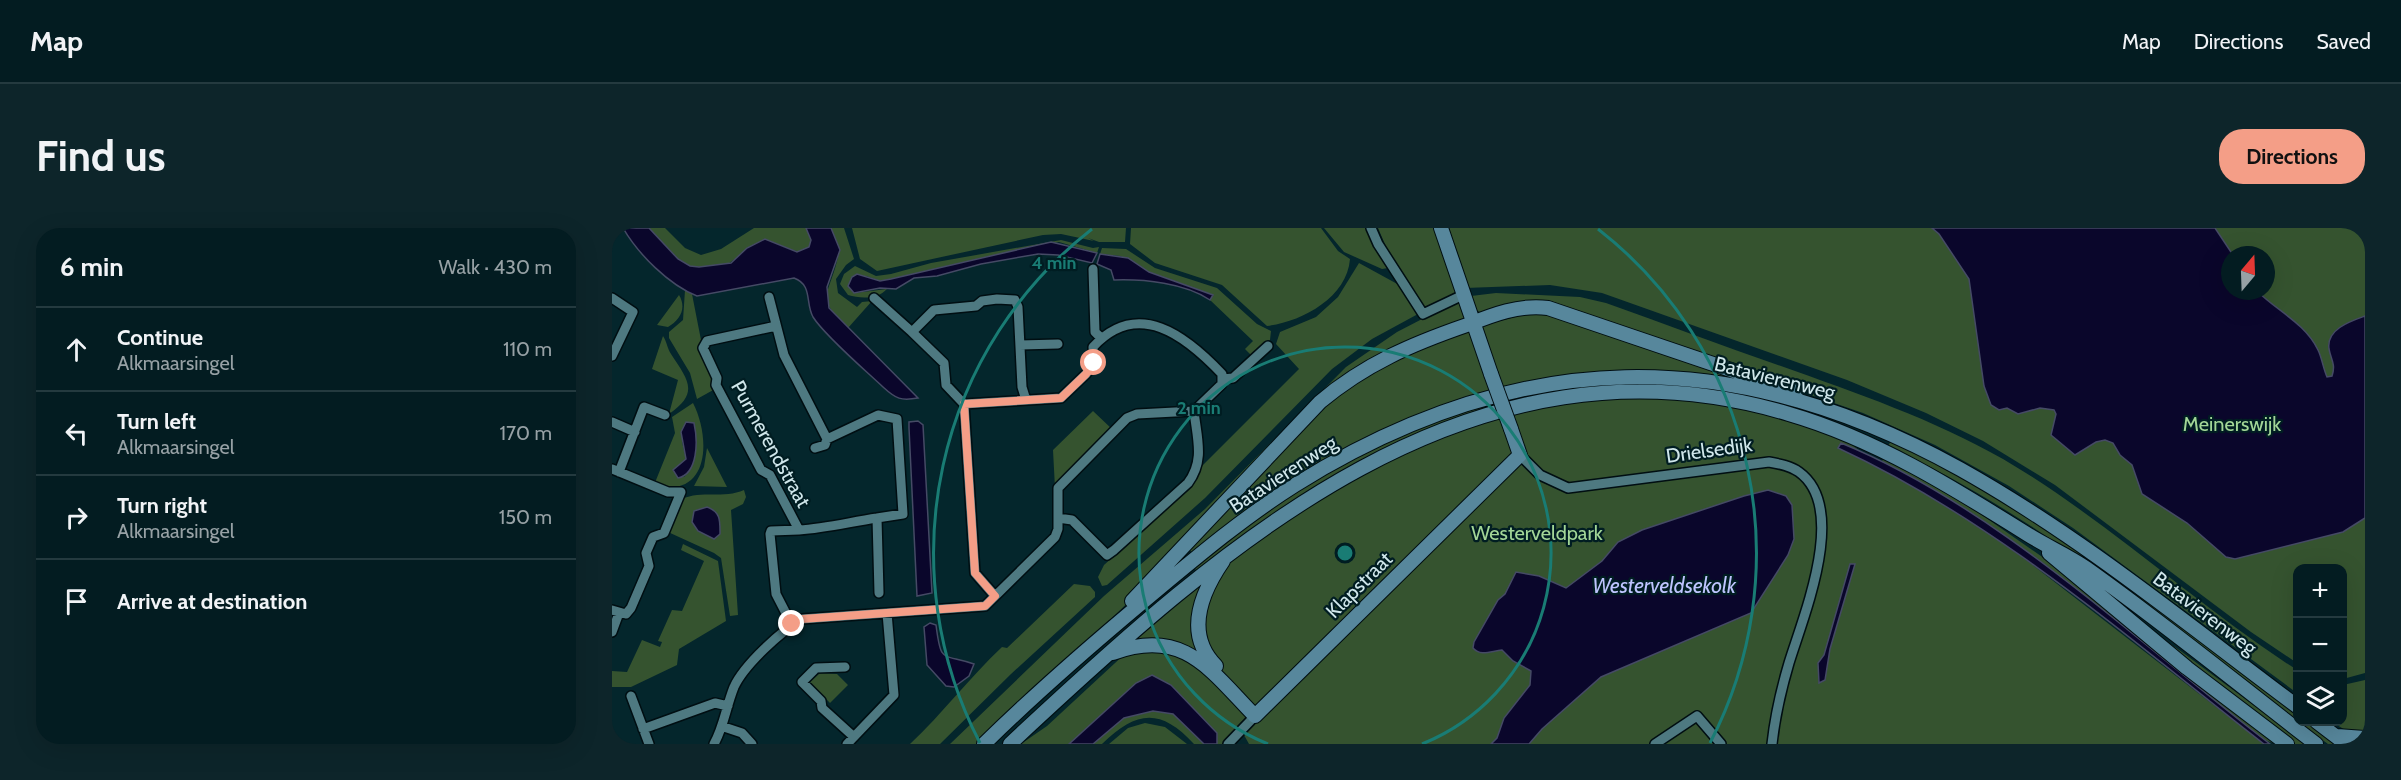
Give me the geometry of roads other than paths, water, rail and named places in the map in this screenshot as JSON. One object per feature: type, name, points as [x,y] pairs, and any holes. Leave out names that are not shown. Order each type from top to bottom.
[{"type":"main road","name":"Drielsedijk","points":[[1441,228],[1520,455]]},
{"type":"main road","points":[[1115,626],[1119,615],[1320,402],[1352,377],[1383,358],[1446,330],[1522,308],[1548,308],[1801,394],[1832,412]]},
{"type":"main road","name":"Batavierenweg","points":[[984,744],[1115,626],[1226,534],[1293,487],[1358,449],[1409,425],[1487,396],[1572,379],[1662,376],[1742,386],[1832,412],[1930,454],[2027,510],[2137,586],[2293,703]]},
{"type":"main road","name":"Batavierenweg","points":[[1010,744],[1105,656],[1230,552],[1335,482],[1414,441],[1513,406],[1558,398],[1616,392],[1693,394],[1790,414],[1845,434],[1921,471],[1981,504],[2082,566],[2316,744]]},
{"type":"main road","name":"Klapstraat","points":[[1258,713],[1520,455]]},
{"type":"main road","name":"Batavierenweg","points":[[2030,536],[2074,576],[2187,668],[2287,744]]},
{"type":"main road","points":[[1230,552],[1202,597],[1197,615],[1198,629],[1209,659],[1258,713]]},
{"type":"main road","points":[[1105,656],[1139,645],[1160,644],[1181,649],[1208,667],[1258,713]]},
{"type":"main road","points":[[2323,726],[2346,744]]},
{"type":"main road","points":[[2335,735],[2349,739],[2365,738]]},
{"type":"street","points":[[1371,228],[1378,244],[1423,315],[1463,295]]},
{"type":"street","points":[[1093,269],[1095,332],[1101,338]]},
{"type":"street","points":[[769,297],[784,355],[827,439],[825,445],[815,448]]},
{"type":"street","points":[[612,298],[633,312],[612,356]]},
{"type":"street","points":[[874,298],[944,363],[946,385],[964,404],[975,573],[995,596]]},
{"type":"street","points":[[912,332],[934,310],[976,306],[982,301],[997,299],[1015,300],[1026,400]]},
{"type":"street","points":[[714,744],[724,727],[734,686],[745,669],[792,624],[802,619],[985,606],[1055,537],[1058,518],[1058,488],[1127,418],[1137,414],[1194,411],[1222,384],[1223,379],[1222,374],[1198,349],[1168,330],[1130,325],[1115,328],[1101,338],[1093,347],[1094,363],[1090,369],[1061,398],[964,404]]},
{"type":"street","name":"Purmerendstraat","points":[[776,326],[707,342],[703,348],[717,378],[716,385],[760,470],[770,475],[799,530]]},
{"type":"street","points":[[1020,345],[1058,344]]},
{"type":"street","points":[[1223,379],[1233,378],[1268,346]]},
{"type":"street","points":[[612,632],[616,612],[626,614],[631,608],[649,566],[646,553],[653,537],[663,533],[681,492],[668,492],[615,470],[645,407],[665,415]]},
{"type":"street","points":[[1058,518],[1072,520],[1107,555],[1114,550],[1188,483],[1197,470],[1199,457],[1194,411]]},
{"type":"street","name":"Purmerendstraat","points":[[792,624],[776,594],[771,531],[831,528],[839,523],[903,514],[897,418],[878,415],[827,439]]},
{"type":"street","points":[[612,422],[635,432]]},
{"type":"street","name":"Drielsedijk","points":[[1520,455],[1540,475],[1568,488],[1769,462],[1790,467],[1807,480],[1818,500],[1822,535],[1808,600],[1782,687],[1772,744]]},
{"type":"street","points":[[877,518],[879,593]]},
{"type":"street","points":[[845,667],[816,668],[802,681],[821,701],[822,708],[850,741],[894,695],[887,613]]},
{"type":"street","points":[[631,696],[649,744]]},
{"type":"street","points":[[643,729],[715,703],[728,706]]},
{"type":"street","name":"Klapstraat","points":[[1228,744],[1258,713]]},
{"type":"street","points":[[1655,744],[1697,716],[1721,744]]},
{"type":"street","points":[[724,727],[742,733],[752,744]]},
{"type":"water","points":[[623,228],[649,228],[678,259],[690,266],[699,267],[731,263],[747,248],[765,239],[797,252],[809,247],[811,240],[806,228],[831,228],[840,250],[827,287],[829,308],[918,398],[903,399],[892,394],[836,343],[813,317],[806,290],[800,281],[794,278],[697,296],[665,277],[655,268]]},
{"type":"water","points":[[1932,228],[2215,228],[2227,246],[2221,246],[2221,300],[2267,300],[2306,332],[2318,350],[2327,377],[2332,376],[2334,368],[2329,349],[2331,336],[2341,327],[2365,316],[2365,518],[2343,532],[2235,559],[2226,557],[2187,523],[2142,494],[2132,465],[2120,455],[2113,443],[2105,440],[2096,442],[2075,455],[2051,435],[2056,414],[2054,410],[2040,408],[2018,414],[2007,408],[1999,410],[1991,405],[1984,386],[1969,279],[1939,234]]},
{"type":"water","points":[[1051,242],[1097,253],[1092,263],[1058,255],[1038,254],[981,264],[937,276],[914,278],[896,289],[880,288],[854,293],[848,286],[852,277],[857,274],[880,281]]},
{"type":"water","points":[[1100,254],[1128,258],[1149,272],[1213,295],[1210,300],[1200,294],[1164,283],[1114,280],[1111,270],[1097,264]]},
{"type":"water","points":[[918,421],[923,425],[932,593],[917,596],[909,422]]},
{"type":"water","points":[[686,422],[694,423],[695,456],[690,470],[678,478],[673,470],[686,459],[681,432]]},
{"type":"water","points":[[1841,443],[1899,470],[2010,539],[2064,579],[2270,744],[2264,744],[2111,623],[2006,546],[1952,510],[1896,477],[1838,448]]},
{"type":"water","name":"Westerveldsekolk","points":[[1768,490],[1786,496],[1792,505],[1794,539],[1788,555],[1751,613],[1601,677],[1542,729],[1529,744],[1491,744],[1497,738],[1504,718],[1530,685],[1531,671],[1513,661],[1502,650],[1483,653],[1473,648],[1474,642],[1498,600],[1505,594],[1516,572],[1539,576],[1566,588],[1602,561],[1618,542],[1642,530]]},
{"type":"water","points":[[707,507],[717,514],[720,521],[720,534],[714,539],[698,531],[692,522],[694,511]]},
{"type":"water","points":[[1850,564],[1855,564],[1830,649],[1825,680],[1819,683],[1818,663],[1824,655]]},
{"type":"water","points":[[930,623],[936,625],[940,646],[945,655],[974,664],[969,676],[954,687],[946,686],[927,665],[924,627]]},
{"type":"water","points":[[1152,675],[1171,685],[1217,733],[1217,744],[1204,744],[1173,714],[1153,711],[1124,718],[1093,744],[1069,744],[1136,683]]},
{"type":"park label","name":"Meinerswijk","points":[[2232,424]]},
{"type":"park label","name":"Westerveldpark","points":[[1537,533]]}]
